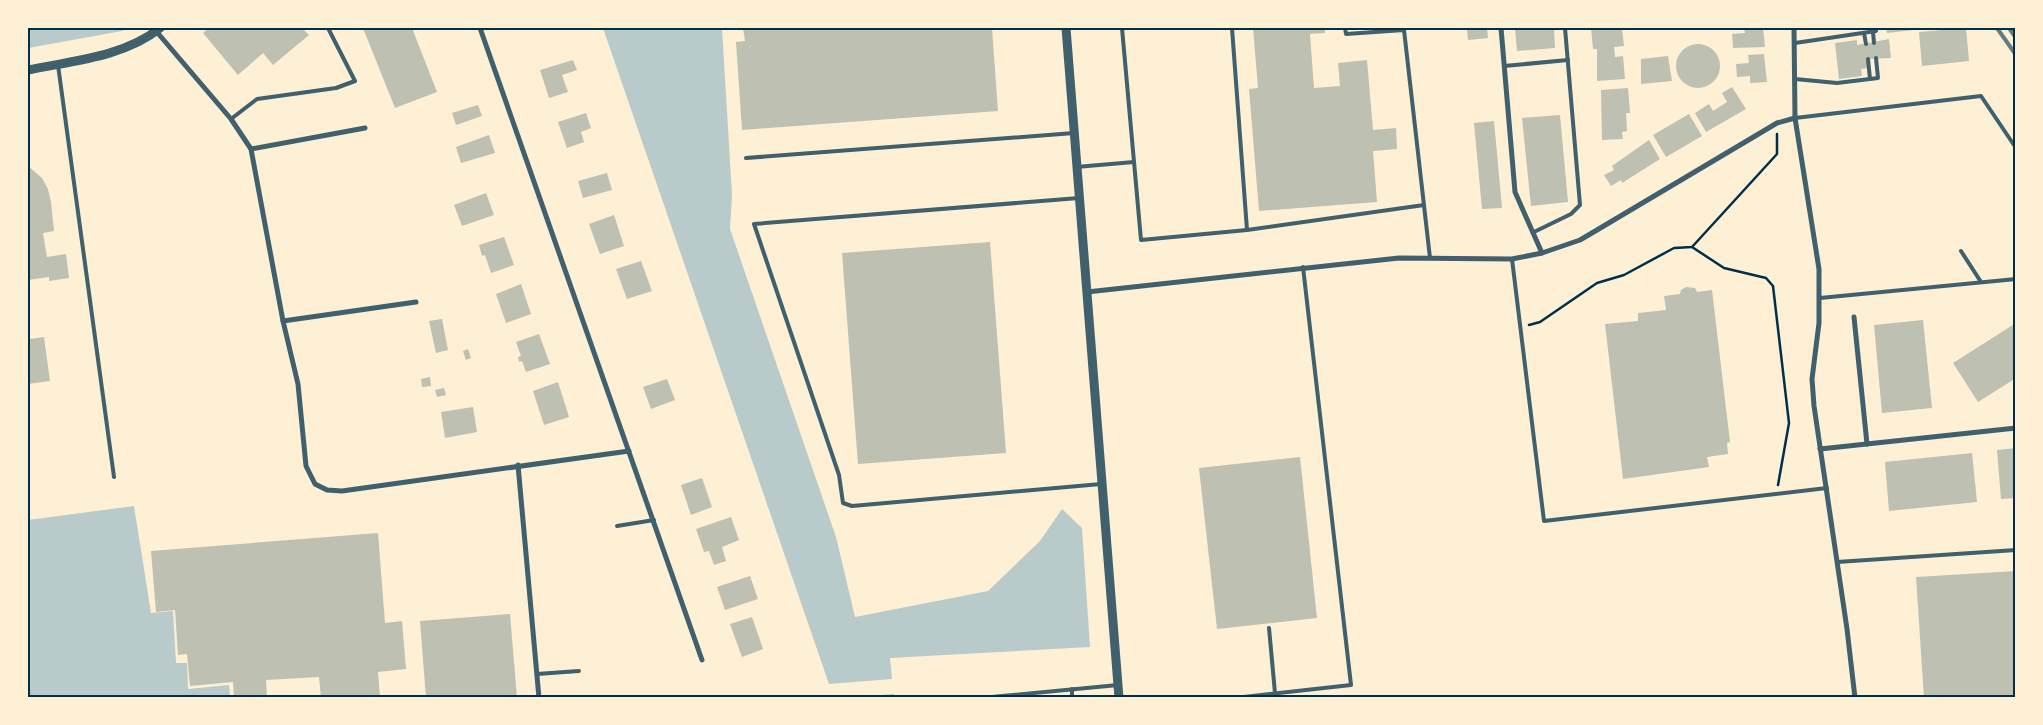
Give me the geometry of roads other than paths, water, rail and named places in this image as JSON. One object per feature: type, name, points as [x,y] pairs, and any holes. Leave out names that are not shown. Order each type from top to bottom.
[{"type":"street","points":[[480,28],[702,660]]},
{"type":"street","points":[[1066,28],[1119,698]]},
{"type":"street","points":[[1501,28],[1515,192],[1542,254]]},
{"type":"street","points":[[1794,28],[1796,118],[1819,269],[1820,298],[1812,379],[1855,698]]},
{"type":"street","points":[[28,70],[122,49],[158,29],[230,119],[251,149],[283,321],[298,384],[306,466],[314,484],[333,492],[629,450]]},
{"type":"street","points":[[1086,292],[1303,267],[1430,258],[1512,258],[1542,254],[1580,240],[1777,123],[1796,118]]},
{"type":"street","points":[[251,149],[365,128]]},
{"type":"street","points":[[283,321],[416,302]]},
{"type":"street","points":[[1854,317],[1867,444]]},
{"type":"street","points":[[1820,449],[2016,428]]},
{"type":"street","points":[[518,465],[539,698]]},
{"type":"lane","points":[[230,119],[257,99],[336,88],[355,81],[328,28]]},
{"type":"lane","points":[[1122,28],[1141,240],[1247,230],[1424,205]]},
{"type":"lane","points":[[1232,28],[1247,230]]},
{"type":"lane","points":[[1345,28],[1346,34],[1404,29],[1430,258]]},
{"type":"lane","points":[[1534,232],[1571,214],[1580,204],[1565,28]]},
{"type":"lane","points":[[1795,43],[1874,30],[1874,43]]},
{"type":"lane","points":[[1864,33],[1866,44]]},
{"type":"lane","points":[[1795,79],[1837,83],[1878,78],[1876,58]]},
{"type":"lane","points":[[1868,59],[1870,78]]},
{"type":"lane","points":[[1504,66],[1568,60]]},
{"type":"lane","points":[[58,64],[114,477]]},
{"type":"lane","points":[[1796,118],[1981,96],[2016,148]]},
{"type":"lane","points":[[746,158],[1074,133]]},
{"type":"lane","points":[[1076,167],[1134,162]]},
{"type":"lane","points":[[1079,198],[754,224],[839,474],[843,503],[852,506],[1102,484]]},
{"type":"lane","points":[[1961,251],[1981,282]]},
{"type":"lane","points":[[1512,258],[1544,521],[1827,488]]},
{"type":"lane","points":[[1235,698],[1351,685],[1303,267]]},
{"type":"lane","points":[[1820,298],[2016,279]]},
{"type":"lane","points":[[617,526],[654,520]]},
{"type":"lane","points":[[1838,562],[2016,550]]},
{"type":"lane","points":[[1269,628],[1275,693]]},
{"type":"lane","points":[[537,674],[579,671]]},
{"type":"lane","points":[[981,698],[1118,685]]},
{"type":"lane","points":[[1072,689],[1072,698]]},
{"type":"railway","points":[[1997,28],[2016,55]]},
{"type":"railway","points":[[2009,28],[2016,38]]}]
